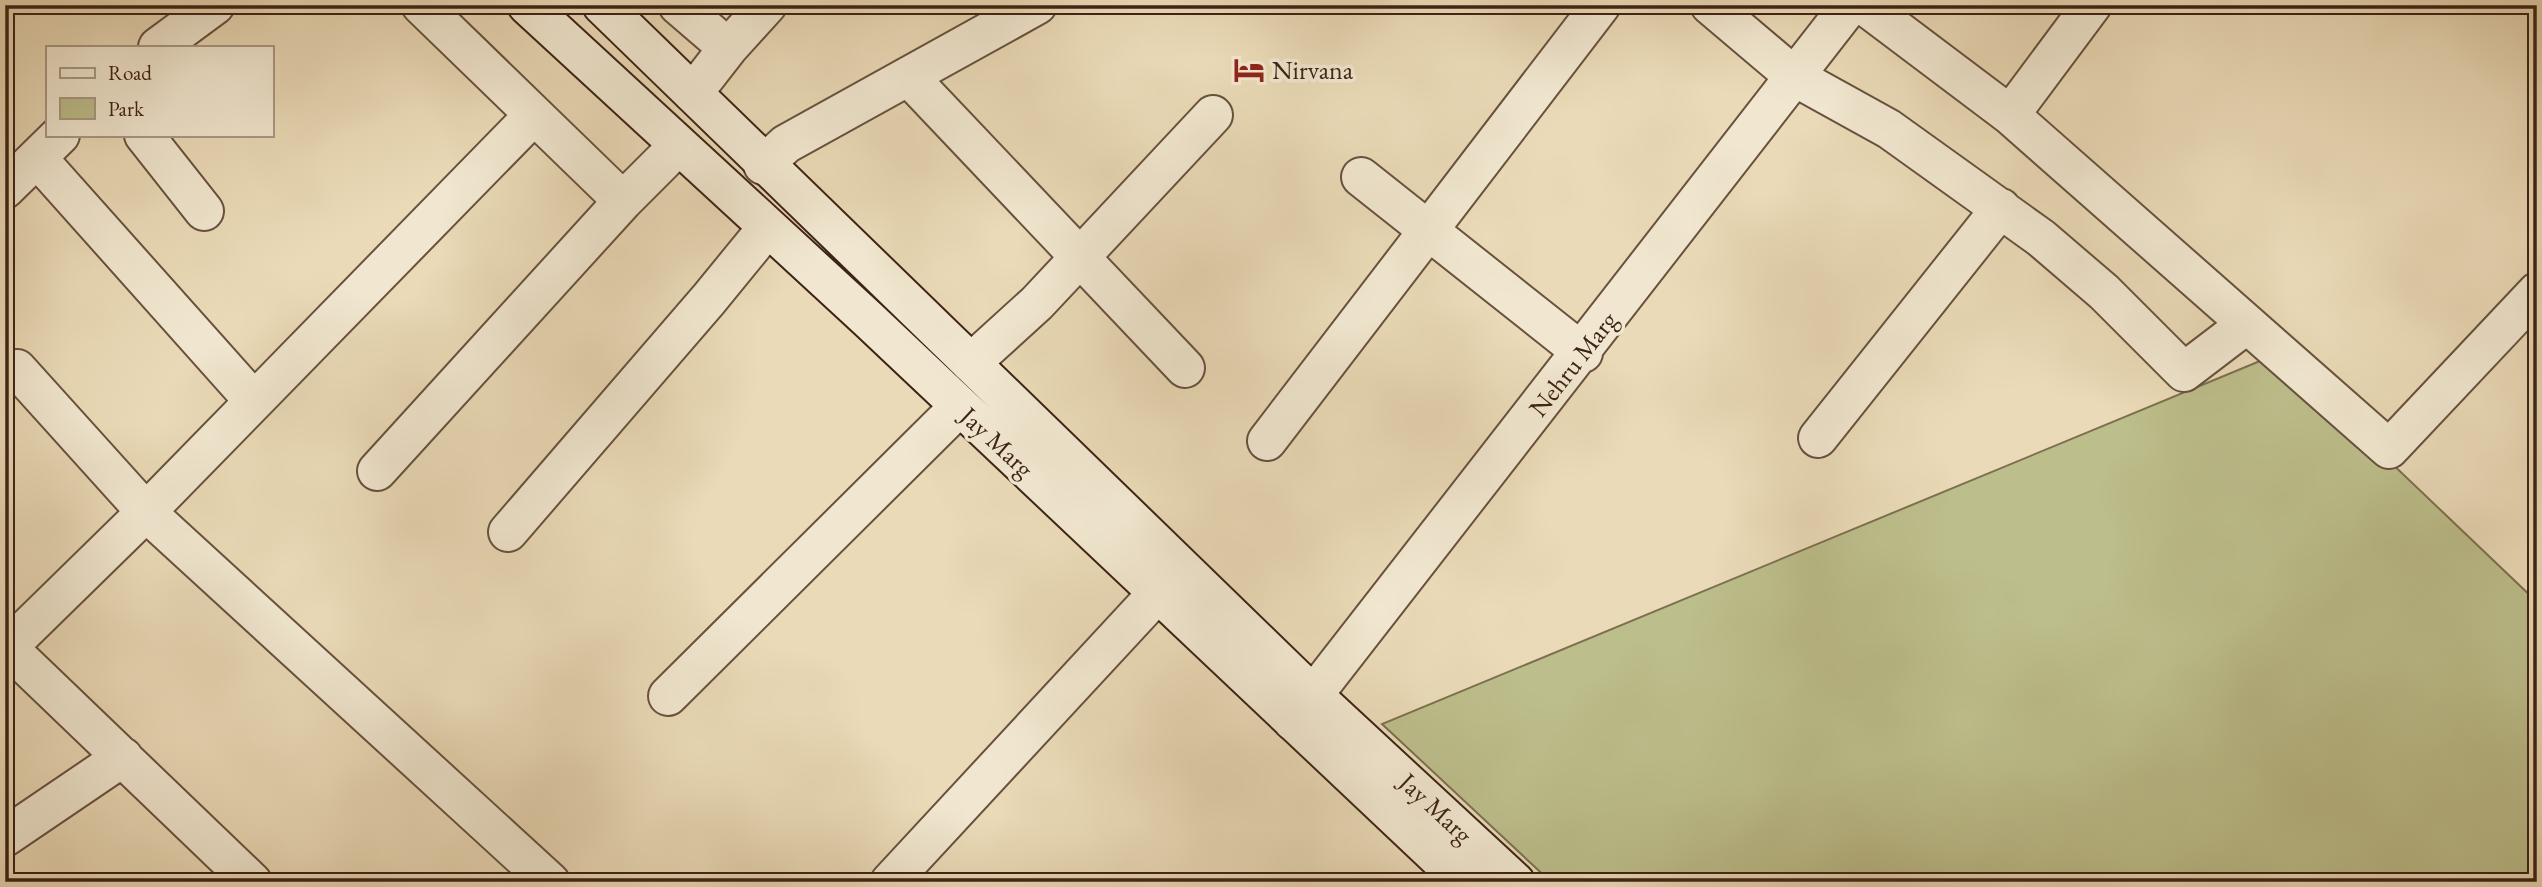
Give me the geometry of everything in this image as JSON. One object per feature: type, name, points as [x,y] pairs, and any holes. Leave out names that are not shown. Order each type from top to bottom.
[{"type":"street","points":[[159,46],[215,5]]},
{"type":"street","points":[[421,5],[623,201]]},
{"type":"street","name":"Jay Marg","points":[[527,5],[960,407],[1170,580]]},
{"type":"street","name":"Jay Marg","points":[[601,5],[660,60],[763,165],[888,280],[971,363],[1170,580],[1303,708],[1464,882]]},
{"type":"street","points":[[678,5],[728,48]]},
{"type":"street","points":[[693,93],[728,48],[767,5]]},
{"type":"street","points":[[763,165],[786,144],[1037,5]]},
{"type":"street","points":[[1267,441],[1601,5]]},
{"type":"street","points":[[1710,5],[1795,77],[1889,130],[2001,208],[2104,292],[2184,372],[2247,324]]},
{"type":"street","name":"Nehru Marg","points":[[1303,708],[1583,353],[1850,5]]},
{"type":"street","points":[[1864,5],[2010,115],[2389,449],[2537,292]]},
{"type":"street","points":[[2010,115],[2092,5]]},
{"type":"street","points":[[909,77],[1185,368]]},
{"type":"street","points":[[252,882],[6,646],[146,512],[534,115]]},
{"type":"street","points":[[971,363],[1037,303],[1213,115]]},
{"type":"street","points":[[145,136],[204,211]]},
{"type":"street","points":[[377,471],[623,201],[677,146]]},
{"type":"street","points":[[5,189],[49,147],[254,401]]},
{"type":"street","points":[[1361,177],[1583,353]]},
{"type":"street","points":[[1818,439],[2001,208]]},
{"type":"street","points":[[508,532],[767,228]]},
{"type":"street","points":[[17,369],[146,512],[550,882]]},
{"type":"street","points":[[668,696],[960,407]]},
{"type":"street","points":[[904,877],[1170,580]]},
{"type":"street","name":"Jay Marg","points":[[1303,708],[1515,882]]},
{"type":"street","points":[[5,837],[122,757]]},
{"type":"green space","points":[[2277,354],[2537,602],[2537,882],[1551,882],[1382,724]]},
{"type":"place","name":"Nirvana","points":[[1249,70]]}]
